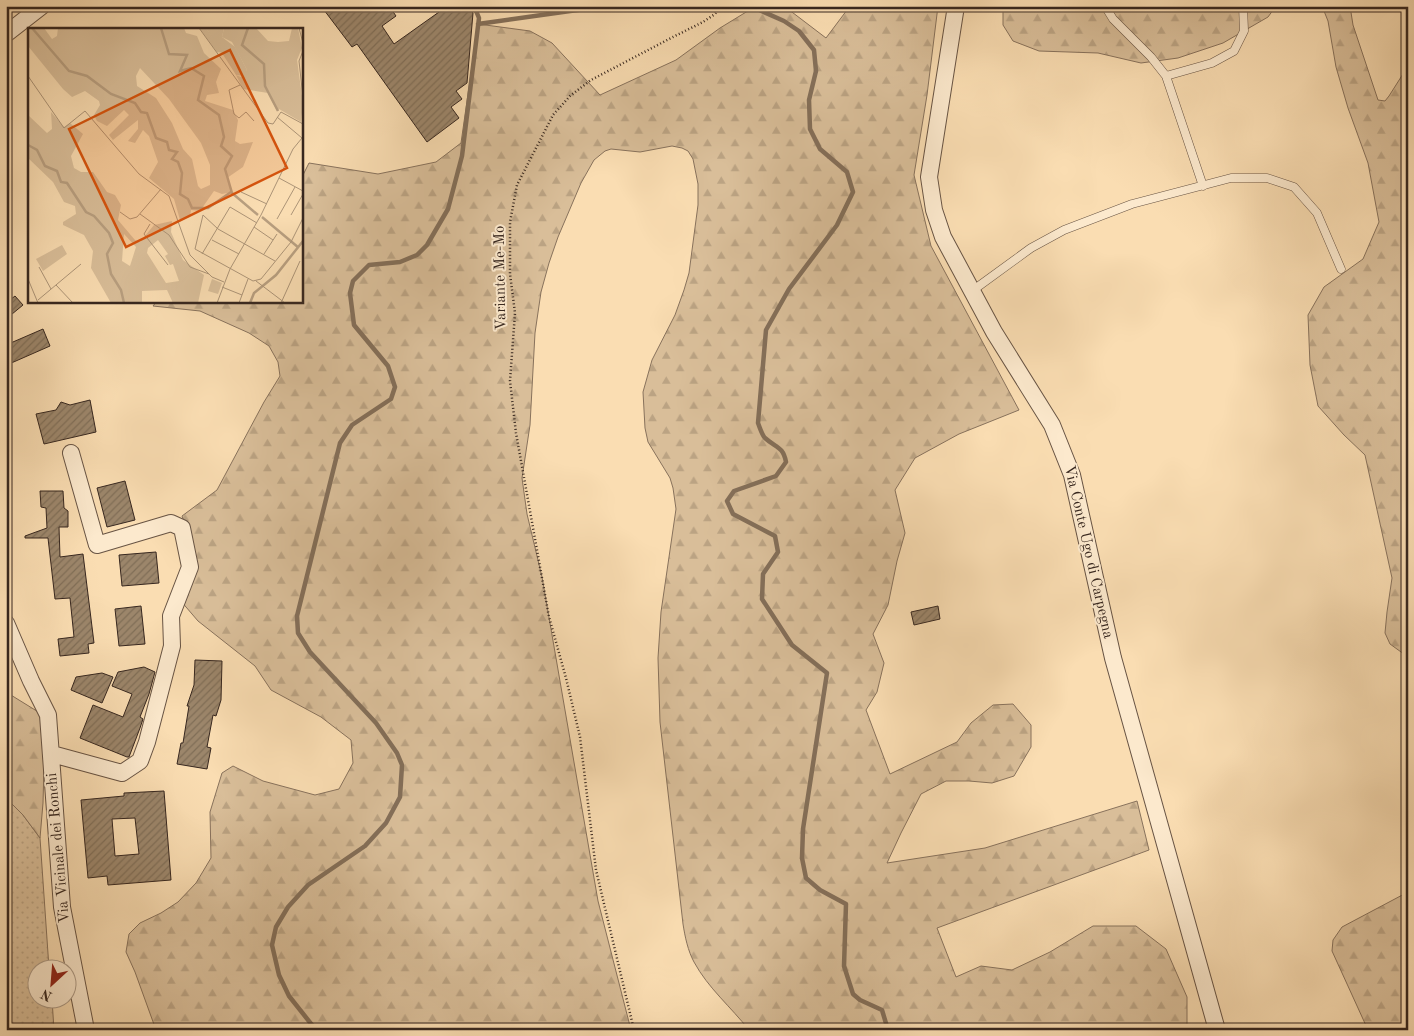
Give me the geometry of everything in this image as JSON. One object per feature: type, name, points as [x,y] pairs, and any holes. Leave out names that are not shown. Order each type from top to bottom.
[{"type":"street","points":[[6,34],[42,6]]},
{"type":"street","name":"Via Conte Ugo di Carpegna","points":[[956,6],[929,177],[934,210],[943,237],[994,332],[1052,425],[1072,474],[1113,658],[1217,1030]]},
{"type":"street","name":"Via Vicinale dei Ronchi","points":[[52,754],[122,773],[140,761],[147,742],[172,646],[171,616],[190,566],[182,528],[171,522],[97,545],[71,453]]},
{"type":"street","name":"Via Vicinale dei Ronchi","points":[[6,623],[48,715],[62,907],[86,1030]]},
{"type":"lane","points":[[1105,6],[1114,19],[1151,57],[1166,76],[1203,186]]},
{"type":"lane","points":[[1166,76],[1212,63],[1234,51],[1244,31],[1244,6]]},
{"type":"lane","points":[[972,291],[1031,248],[1064,230],[1132,204],[1231,178],[1266,178],[1294,188],[1317,213],[1341,268]]},
{"type":"path","name":"Variante Me-Mo","points":[[634,1030],[596,870],[580,737],[549,617],[519,453],[510,381],[515,313],[510,274],[510,222],[517,184],[553,116],[570,96],[591,80],[703,22],[715,14],[720,7]]},
{"type":"green space","points":[[756,6],[784,6],[826,38],[850,6],[938,6],[927,95],[914,175],[931,246],[1019,410],[959,434],[915,458],[895,490],[905,533],[888,605],[873,634],[884,663],[877,692],[866,710],[890,774],[957,742],[971,723],[993,705],[1013,704],[1031,725],[1031,747],[1014,776],[992,783],[946,781],[921,794],[887,863],[985,848],[1137,801],[1149,850],[937,928],[956,977],[981,966],[1012,970],[1050,952],[1093,926],[1136,926],[1166,949],[1187,997],[1187,1030],[749,1030],[713,989],[694,962],[687,944],[683,924],[660,722],[658,658],[661,612],[676,509],[670,478],[648,442],[645,428],[643,392],[652,360],[675,315],[689,273],[698,205],[698,184],[693,159],[688,151],[672,146],[640,152],[611,149],[605,151],[594,160],[581,183],[558,237],[541,292],[535,333],[530,425],[522,478],[527,514],[542,577],[598,901],[631,1030],[156,1030],[126,952],[129,934],[140,923],[178,902],[196,883],[211,858],[210,812],[222,773],[233,766],[263,781],[315,795],[339,789],[353,763],[351,740],[321,717],[271,690],[255,666],[198,621],[180,600],[190,538],[182,516],[217,490],[280,376],[278,362],[269,346],[249,333],[200,311],[153,306],[156,302],[302,302],[302,177],[309,163],[378,174],[436,162],[461,143],[478,24],[530,31],[552,43],[600,95],[676,60],[720,28]]},
{"type":"green space","points":[[1003,6],[1276,6],[1268,17],[1223,43],[1178,58],[1141,63],[1098,53],[1039,51],[1013,41],[1003,25]]},
{"type":"green space","points":[[1322,6],[1350,6],[1353,25],[1378,100],[1385,101],[1408,66],[1408,657],[1390,644],[1385,633],[1392,578],[1365,455],[1318,406],[1310,365],[1308,315],[1324,287],[1363,259],[1379,222],[1368,163],[1348,108],[1336,67],[1328,21]]},
{"type":"green space","points":[[6,692],[40,713],[44,767],[40,838],[23,815],[11,803],[6,804]]},
{"type":"green space","points":[[11,803],[23,815],[40,838],[48,958],[28,958],[28,1008],[53,1008],[54,1030],[6,1030],[6,804]]},
{"type":"green space","points":[[1408,892],[1408,1030],[1368,1030],[1332,951],[1333,940],[1342,927]]},
{"type":"building","points":[[321,6],[389,6],[396,16],[382,26],[394,44],[439,12],[435,6],[467,6],[473,13],[467,83],[456,91],[462,99],[451,107],[459,118],[427,142],[357,44],[352,47]]},
{"type":"building","points":[[15,296],[23,305],[6,319],[6,303]]},
{"type":"building","points":[[43,329],[50,346],[9,364],[6,358],[6,345]]},
{"type":"building","points":[[90,400],[96,432],[44,444],[36,414],[56,410],[61,402],[70,405]]},
{"type":"building","points":[[125,481],[135,520],[107,527],[97,488]]},
{"type":"building","points":[[40,491],[63,491],[64,508],[68,511],[68,527],[59,527],[60,557],[83,554],[94,643],[88,644],[89,653],[60,656],[58,639],[74,637],[70,598],[55,599],[48,538],[25,538],[25,536],[47,528],[46,508],[41,507]]},
{"type":"building","points":[[156,552],[159,583],[122,586],[119,555]]},
{"type":"building","points":[[141,606],[145,644],[119,646],[115,609]]},
{"type":"building","points":[[938,606],[940,619],[914,625],[911,612]]},
{"type":"building","points":[[195,660],[222,661],[221,700],[216,716],[213,715],[207,747],[211,748],[207,769],[177,764],[181,743],[183,743],[189,706],[187,706],[194,685]]},
{"type":"building","points":[[144,667],[155,672],[140,717],[143,719],[129,757],[80,738],[93,705],[123,717],[132,694],[112,686],[118,672]]},
{"type":"building","points":[[102,673],[113,677],[102,703],[71,690],[76,677]]},
{"type":"building","points":[[164,791],[171,880],[108,885],[107,876],[88,878],[81,800],[124,796],[124,793]],"holes":[[[135,818],[139,854],[115,856],[112,819]]]},
{"type":"waterway","points":[[316,1030],[289,996],[279,975],[272,945],[276,927],[288,907],[308,885],[365,846],[386,823],[400,797],[402,765],[397,753],[376,723],[310,652],[298,633],[297,616],[340,443],[352,425],[391,399],[395,387],[388,366],[354,325],[350,293],[353,281],[369,265],[400,262],[417,255],[427,245],[448,209],[462,156],[479,18],[474,6]]},
{"type":"waterway","points":[[478,24],[606,6]]},
{"type":"waterway","points":[[740,6],[757,9],[784,21],[799,31],[814,50],[816,71],[809,100],[810,129],[820,149],[847,172],[853,192],[837,225],[789,289],[766,330],[758,423],[764,437],[781,450],[786,462],[776,476],[734,491],[727,501],[733,514],[775,536],[778,552],[763,574],[762,599],[792,645],[827,673],[803,829],[802,858],[806,878],[820,890],[846,904],[844,966],[853,994],[860,1000],[882,1010],[888,1030]]}]
